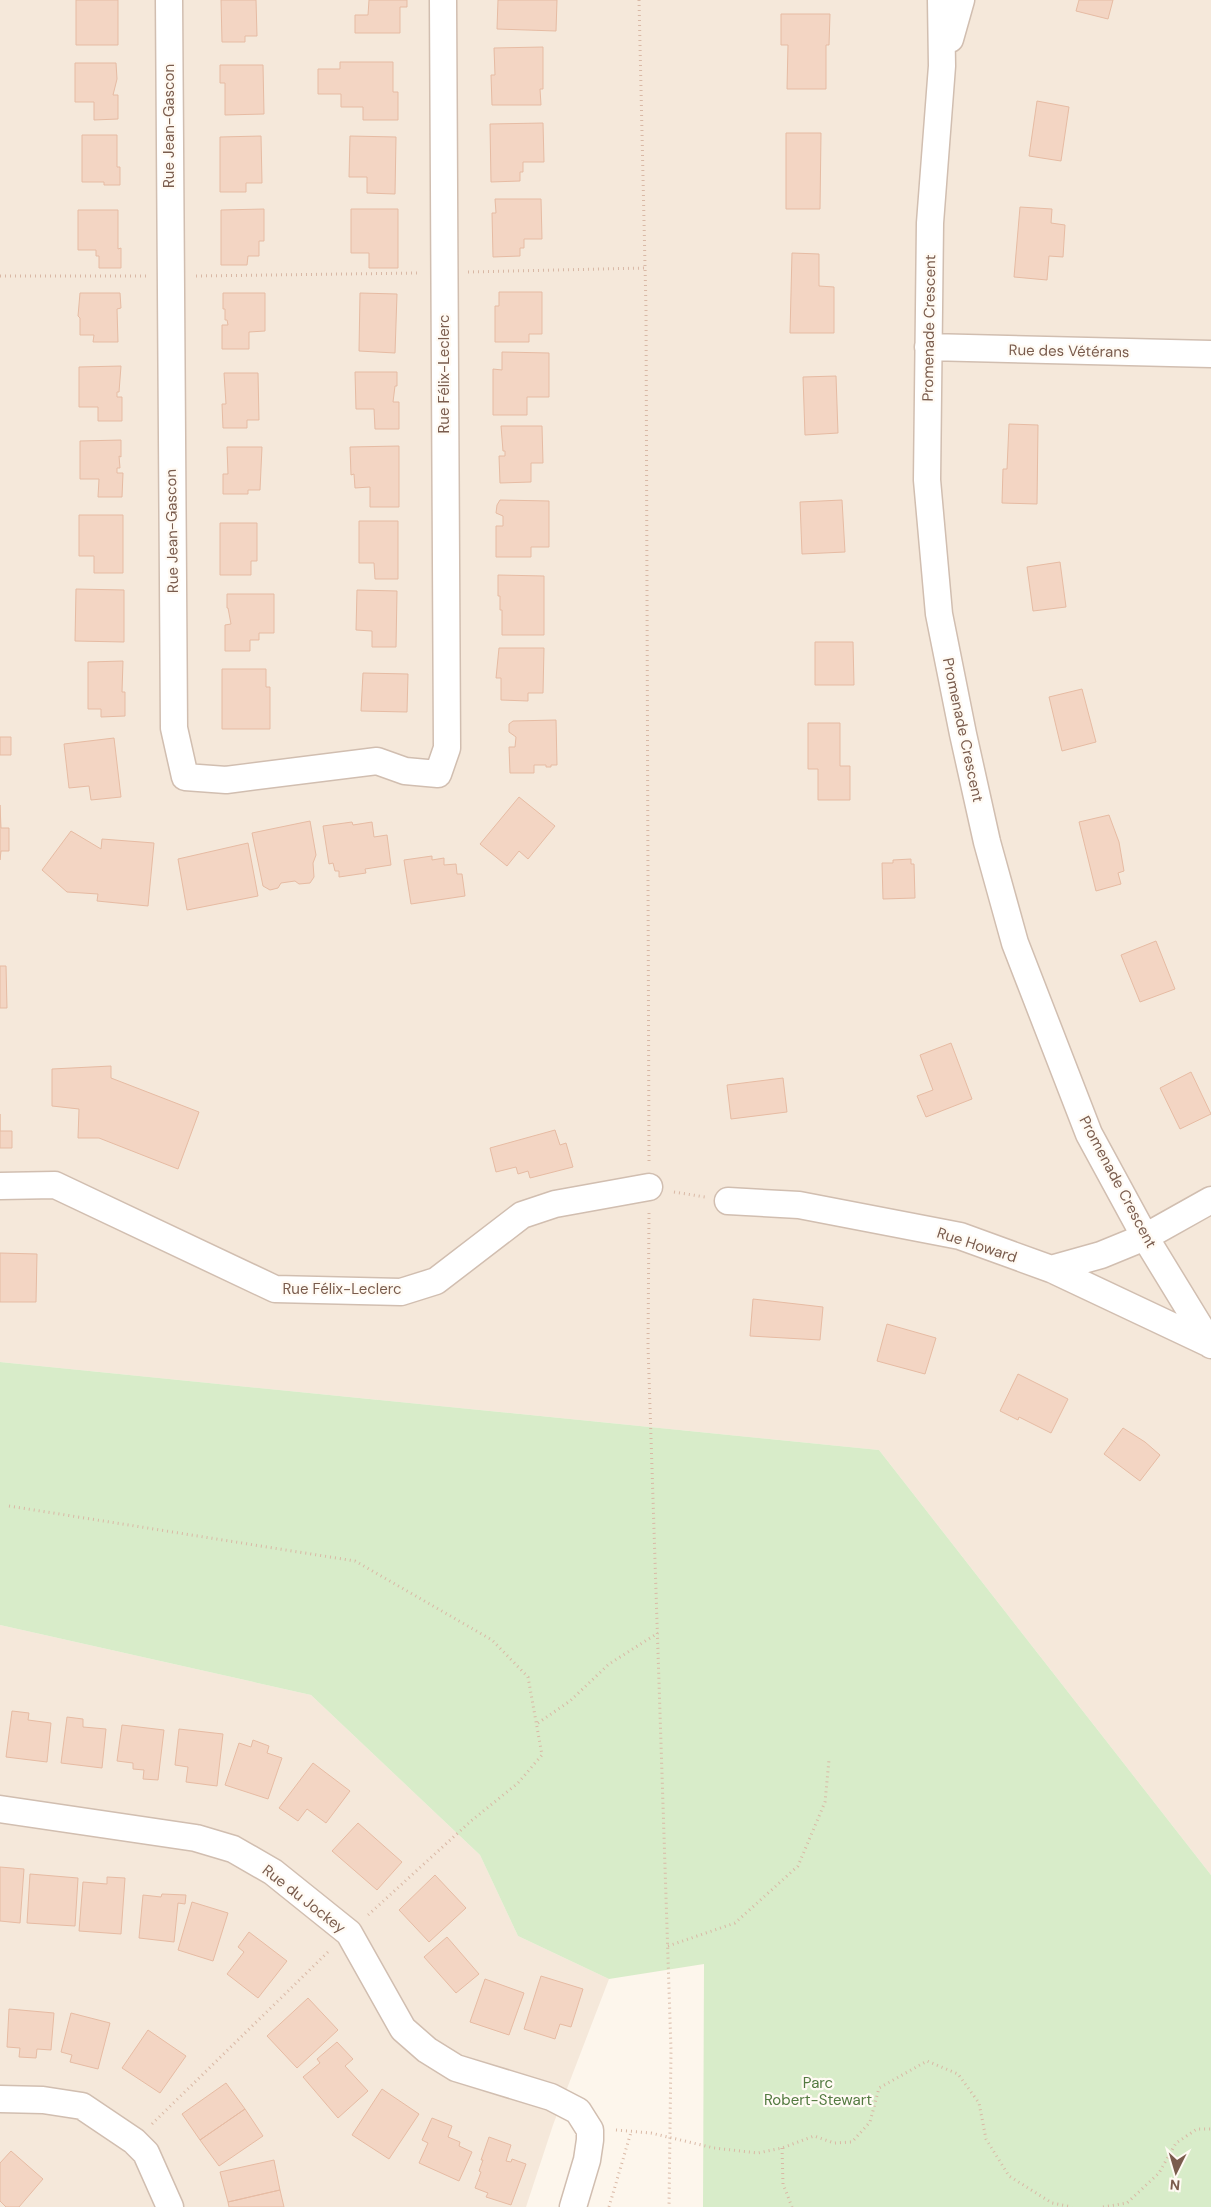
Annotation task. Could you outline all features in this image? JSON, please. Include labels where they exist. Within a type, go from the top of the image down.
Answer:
[{"type":"street","name":"Rue Jean-Gascon","points":[[168,0],[174,728],[186,777],[226,780],[377,761],[406,771],[438,774],[447,748]]},
{"type":"street","name":"Rue Félix-Leclerc","points":[[443,0],[447,748]]},
{"type":"street","name":"Promenade Crescent","points":[[941,0],[942,66],[930,223],[927,480],[939,614],[987,842],[1015,943],[1089,1134],[1145,1237],[1211,1345]]},
{"type":"street","name":"Promenade Crescent","points":[[942,66],[961,0]]},
{"type":"street","name":"Rue des Vétérans","points":[[928,348],[1211,354]]},
{"type":"street","name":"Rue Félix-Leclerc","points":[[0,1186],[55,1185],[275,1289],[401,1292],[436,1281],[522,1215],[555,1204],[649,1188]]},
{"type":"street","name":"Rue Howard","points":[[728,1200],[799,1206],[960,1236],[1050,1270],[1211,1345]]},
{"type":"street","points":[[1050,1270],[1101,1254],[1145,1237],[1211,1200]]},
{"type":"street","name":"Rue du Jockey","points":[[0,1809],[196,1838],[233,1849],[273,1872],[349,1933],[404,2029],[427,2050],[456,2068],[551,2097],[578,2111],[590,2130]]},
{"type":"street","points":[[0,2100],[43,2100],[82,2106],[134,2141],[146,2152],[170,2207]]},
{"type":"street","points":[[574,2207],[587,2160],[590,2130]]},
{"type":"path","points":[[639,0],[645,268],[648,1346],[671,2050],[669,2207]]},
{"type":"path","points":[[0,276],[443,273],[645,268]]},
{"type":"path","points":[[649,1188],[728,1200]]},
{"type":"path","points":[[9,1506],[355,1561],[492,1640],[528,1677],[538,1723],[542,1755],[518,1783],[470,1821],[363,1920]]},
{"type":"path","points":[[538,1723],[570,1701],[609,1664],[658,1633]]},
{"type":"path","points":[[668,1946],[735,1923],[798,1866],[825,1802],[829,1760]]},
{"type":"path","points":[[134,2141],[335,1945]]},
{"type":"path","points":[[590,2130],[631,2132],[670,2137],[714,2148],[758,2153],[782,2148],[814,2136],[834,2143],[852,2142],[870,2122],[879,2088],[927,2061],[958,2074],[979,2103],[986,2139],[1009,2176],[1052,2203],[1072,2207]]},
{"type":"path","points":[[1123,2207],[1159,2172],[1176,2143],[1197,2129],[1211,2129]]},
{"type":"path","points":[[609,2207],[631,2132]]},
{"type":"path","points":[[782,2148],[783,2184],[792,2207]]},
{"type":"path","points":[[1103,2207],[1127,2203]]},
{"type":"shaded area","points":[[0,0],[1211,0],[1211,1875],[879,1450],[0,1362]]},
{"type":"shaded area","points":[[0,1625],[311,1695],[480,1855],[518,1936],[609,1979],[553,2125],[526,2207],[0,2207]]},
{"type":"green space","name":"Parc Robert-Stewart","points":[[0,1362],[879,1450],[1211,1875],[1211,2207],[703,2207],[704,1964],[609,1979],[518,1936],[480,1855],[311,1695],[0,1625]]},
{"type":"building","points":[[76,0],[118,0],[118,45],[76,45]]},
{"type":"building","points":[[221,0],[256,0],[257,36],[245,36],[245,42],[222,42]]},
{"type":"building","points":[[369,0],[407,0],[407,7],[400,7],[400,33],[355,33],[355,15],[368,15]]},
{"type":"building","points":[[498,0],[557,0],[556,31],[497,29]]},
{"type":"building","points":[[1079,0],[1113,0],[1108,19],[1076,11]]},
{"type":"building","points":[[781,14],[830,14],[829,45],[826,45],[826,89],[787,89],[788,45],[781,45]]},
{"type":"building","points":[[543,47],[543,89],[540,89],[541,105],[492,105],[491,75],[495,75],[494,48]]},
{"type":"building","points":[[340,62],[393,62],[393,92],[398,92],[398,120],[363,120],[363,107],[341,107],[341,94],[318,94],[318,69],[340,69]]},
{"type":"building","points":[[75,63],[116,63],[117,79],[113,95],[118,95],[118,119],[94,120],[94,102],[75,102]]},
{"type":"building","points":[[220,65],[263,65],[264,114],[225,115],[225,83],[220,83]]},
{"type":"building","points":[[1037,101],[1069,107],[1061,161],[1029,156]]},
{"type":"building","points":[[543,123],[544,162],[523,162],[523,172],[520,172],[520,181],[491,182],[490,124]]},
{"type":"building","points":[[786,133],[821,133],[820,209],[786,209]]},
{"type":"building","points":[[82,135],[117,135],[117,167],[120,167],[120,185],[104,185],[104,182],[82,182]]},
{"type":"building","points":[[261,136],[262,183],[246,183],[246,192],[220,192],[220,137]]},
{"type":"building","points":[[350,136],[396,137],[395,194],[367,193],[367,177],[349,177]]},
{"type":"building","points":[[495,199],[541,199],[542,239],[524,239],[524,248],[520,248],[520,256],[493,257],[492,213],[496,213]]},
{"type":"building","points":[[1020,207],[1052,209],[1051,223],[1065,225],[1063,257],[1049,256],[1047,280],[1014,277]]},
{"type":"building","points":[[264,209],[264,241],[259,241],[259,256],[248,256],[247,265],[221,265],[221,210]]},
{"type":"building","points":[[351,209],[398,209],[398,268],[369,268],[369,253],[351,253]]},
{"type":"building","points":[[78,210],[118,210],[118,249],[121,248],[121,268],[99,268],[99,256],[96,256],[96,250],[78,250]]},
{"type":"building","points":[[792,253],[819,254],[819,286],[834,287],[834,333],[790,333]]},
{"type":"building","points":[[499,292],[542,292],[542,334],[529,334],[529,342],[495,342],[495,306],[499,306]]},
{"type":"building","points":[[80,293],[120,293],[121,308],[117,309],[118,342],[93,342],[94,335],[80,335],[80,318],[78,316]]},
{"type":"building","points":[[223,293],[265,293],[265,331],[249,332],[249,349],[222,349],[222,325],[228,325],[227,320],[225,320],[225,309],[223,309]]},
{"type":"building","points":[[360,293],[397,294],[395,353],[359,351]]},
{"type":"building","points":[[502,352],[549,353],[549,397],[527,397],[527,415],[493,415],[493,369],[502,370]]},
{"type":"building","points":[[121,366],[117,397],[122,397],[122,421],[98,421],[98,407],[79,407],[79,367]]},
{"type":"building","points":[[355,372],[397,372],[397,386],[395,386],[393,402],[399,402],[399,429],[375,429],[374,409],[356,409]]},
{"type":"building","points":[[224,373],[258,373],[259,420],[247,420],[247,428],[223,428],[222,404],[226,404]]},
{"type":"building","points":[[836,376],[838,433],[805,435],[803,377]]},
{"type":"building","points":[[1009,424],[1038,425],[1037,504],[1002,503],[1003,469],[1007,469]]},
{"type":"building","points":[[501,426],[542,426],[543,463],[531,463],[531,482],[500,483],[499,456],[505,456]]},
{"type":"building","points":[[121,440],[120,468],[117,468],[117,473],[123,473],[122,497],[98,497],[99,479],[80,479],[80,441]]},
{"type":"building","points":[[399,446],[399,507],[370,507],[370,487],[355,488],[354,474],[351,475],[350,447]]},
{"type":"building","points":[[227,447],[262,447],[260,490],[248,490],[248,494],[223,494],[223,474],[228,474]]},
{"type":"building","points":[[500,500],[549,501],[549,547],[531,547],[531,557],[496,557],[496,526],[503,526],[503,516],[496,513]]},
{"type":"building","points":[[842,500],[845,552],[802,554],[800,502]]},
{"type":"building","points":[[79,515],[123,515],[123,573],[94,573],[94,556],[79,556]]},
{"type":"building","points":[[359,521],[398,521],[398,579],[375,579],[374,563],[359,563]]},
{"type":"building","points":[[220,523],[257,523],[257,561],[251,561],[251,575],[220,575]]},
{"type":"building","points":[[1060,562],[1066,607],[1033,611],[1027,567]]},
{"type":"building","points":[[498,575],[544,576],[544,635],[502,635],[502,610],[500,610],[500,596],[498,596]]},
{"type":"building","points":[[76,589],[124,590],[124,642],[75,641]]},
{"type":"building","points":[[357,590],[397,591],[396,647],[372,647],[372,631],[356,630]]},
{"type":"building","points":[[227,594],[274,594],[274,633],[259,633],[259,640],[250,640],[250,651],[225,651],[225,625],[231,624],[227,608]]},
{"type":"building","points":[[815,642],[853,642],[854,685],[815,685]]},
{"type":"building","points":[[499,648],[544,648],[543,693],[528,693],[528,701],[501,700],[501,678],[496,678]]},
{"type":"building","points":[[123,661],[122,692],[125,692],[125,716],[101,717],[101,709],[88,709],[88,662]]},
{"type":"building","points":[[222,669],[266,669],[266,687],[270,687],[270,729],[222,729]]},
{"type":"building","points":[[363,673],[408,674],[407,712],[361,711]]},
{"type":"building","points":[[1082,689],[1096,742],[1062,751],[1049,697]]},
{"type":"building","points":[[556,720],[557,765],[546,767],[546,765],[534,765],[534,773],[510,773],[509,747],[515,747],[516,737],[509,732],[509,724],[513,721]]},
{"type":"building","points":[[808,723],[840,723],[840,766],[850,766],[850,800],[818,800],[818,769],[808,769]]},
{"type":"building","points":[[0,737],[11,737],[11,755],[0,755]]},
{"type":"building","points":[[114,738],[121,797],[91,800],[89,786],[69,788],[64,744]]},
{"type":"building","points":[[519,797],[555,826],[528,859],[519,851],[507,866],[480,844]]},
{"type":"building","points":[[0,805],[1,828],[9,828],[9,851],[1,851],[0,860]]},
{"type":"building","points":[[1109,815],[1119,842],[1124,871],[1118,873],[1121,884],[1096,891],[1079,822]]},
{"type":"building","points":[[310,821],[316,855],[313,863],[314,877],[310,883],[299,884],[295,881],[281,883],[278,888],[270,890],[263,886],[252,833]]},
{"type":"building","points":[[352,822],[353,825],[372,822],[374,837],[387,835],[391,865],[365,869],[366,873],[339,877],[339,871],[335,871],[333,863],[329,864],[323,826]]},
{"type":"building","points":[[71,831],[101,849],[102,839],[154,843],[148,906],[97,901],[98,894],[67,892],[42,870]]},
{"type":"building","points":[[248,843],[258,896],[187,910],[178,859]]},
{"type":"building","points":[[432,856],[432,860],[444,858],[444,865],[456,864],[457,874],[462,874],[465,896],[411,904],[404,860]]},
{"type":"building","points":[[911,859],[911,864],[914,864],[915,898],[883,899],[882,863],[893,863],[893,860]]},
{"type":"building","points":[[1156,941],[1175,989],[1140,1002],[1121,955]]},
{"type":"building","points":[[0,966],[6,966],[7,1008],[0,1008]]},
{"type":"building","points":[[951,1043],[972,1099],[926,1117],[917,1096],[933,1090],[920,1055]]},
{"type":"building","points":[[111,1066],[111,1078],[199,1112],[178,1169],[99,1138],[78,1138],[79,1109],[52,1106],[52,1069]]},
{"type":"building","points":[[1191,1072],[1211,1114],[1180,1129],[1160,1088]]},
{"type":"building","points":[[783,1078],[787,1112],[731,1119],[727,1085]]},
{"type":"building","points":[[555,1130],[560,1145],[566,1143],[573,1167],[530,1178],[528,1171],[518,1174],[516,1167],[496,1172],[490,1148]]},
{"type":"building","points":[[0,1131],[12,1131],[12,1148],[0,1148]]},
{"type":"building","points":[[0,1253],[37,1254],[36,1302],[0,1302]]},
{"type":"building","points":[[753,1299],[823,1307],[820,1340],[750,1336]]},
{"type":"building","points":[[887,1324],[936,1338],[925,1374],[877,1361]]},
{"type":"building","points":[[1018,1374],[1068,1399],[1051,1433],[1019,1417],[1018,1420],[1000,1411]]},
{"type":"building","points":[[1123,1428],[1145,1442],[1160,1455],[1140,1481],[1104,1454]]},
{"type":"building","points":[[12,1711],[29,1713],[28,1720],[51,1723],[47,1762],[6,1757]]},
{"type":"building","points":[[67,1717],[83,1719],[83,1727],[106,1729],[102,1768],[61,1763]]},
{"type":"building","points":[[122,1725],[164,1730],[158,1780],[143,1779],[144,1770],[133,1769],[133,1763],[117,1761]]},
{"type":"building","points":[[179,1729],[223,1734],[217,1786],[186,1782],[188,1767],[175,1765]]},
{"type":"building","points":[[253,1740],[269,1746],[267,1753],[282,1758],[268,1799],[225,1785],[239,1743],[251,1747]]},
{"type":"building","points":[[313,1763],[350,1791],[326,1823],[307,1809],[298,1821],[279,1808]]},
{"type":"building","points":[[358,1823],[402,1862],[377,1890],[332,1851]]},
{"type":"building","points":[[0,1867],[24,1869],[20,1923],[0,1921]]},
{"type":"building","points":[[30,1874],[78,1878],[75,1926],[27,1923]]},
{"type":"building","points":[[435,1875],[466,1908],[429,1942],[399,1910]]},
{"type":"building","points":[[107,1877],[125,1878],[121,1934],[79,1931],[83,1882],[107,1884]]},
{"type":"building","points":[[162,1894],[186,1895],[185,1904],[178,1903],[174,1942],[139,1938],[143,1895],[161,1897]]},
{"type":"building","points":[[192,1902],[228,1913],[213,1961],[178,1950]]},
{"type":"building","points":[[249,1932],[287,1961],[258,1998],[227,1974],[244,1952],[238,1947]]},
{"type":"building","points":[[447,1937],[479,1974],[456,1993],[424,1957]]},
{"type":"building","points":[[541,1976],[583,1989],[571,2027],[560,2024],[555,2039],[524,2029]]},
{"type":"building","points":[[485,1979],[524,1993],[509,2035],[470,2022]]},
{"type":"building","points":[[308,1998],[338,2030],[297,2068],[267,2036]]},
{"type":"building","points":[[9,2009],[54,2013],[51,2050],[37,2049],[36,2058],[19,2057],[20,2048],[7,2047]]},
{"type":"building","points":[[71,2013],[110,2023],[98,2069],[70,2062],[72,2055],[61,2052]]},
{"type":"building","points":[[148,2030],[186,2056],[160,2093],[122,2068]]},
{"type":"building","points":[[337,2042],[353,2059],[345,2066],[368,2091],[338,2118],[303,2077],[320,2063],[317,2059]]},
{"type":"building","points":[[226,2083],[245,2109],[200,2140],[182,2114]]},
{"type":"building","points":[[382,2089],[419,2114],[389,2159],[352,2135]]},
{"type":"building","points":[[245,2109],[263,2136],[219,2166],[200,2140]]},
{"type":"building","points":[[432,2118],[452,2126],[448,2137],[460,2142],[459,2146],[472,2152],[459,2181],[419,2163],[428,2143],[422,2140]]},
{"type":"building","points":[[489,2137],[511,2145],[506,2161],[511,2162],[512,2159],[526,2164],[511,2205],[486,2197],[488,2193],[475,2188],[481,2172],[479,2171],[483,2160],[481,2160]]},
{"type":"building","points":[[11,2151],[43,2179],[19,2207],[6,2207],[0,2201],[0,2163]]},
{"type":"building","points":[[274,2160],[280,2190],[228,2202],[220,2172]]},
{"type":"building","points":[[280,2190],[284,2207],[229,2207],[228,2202]]}]
